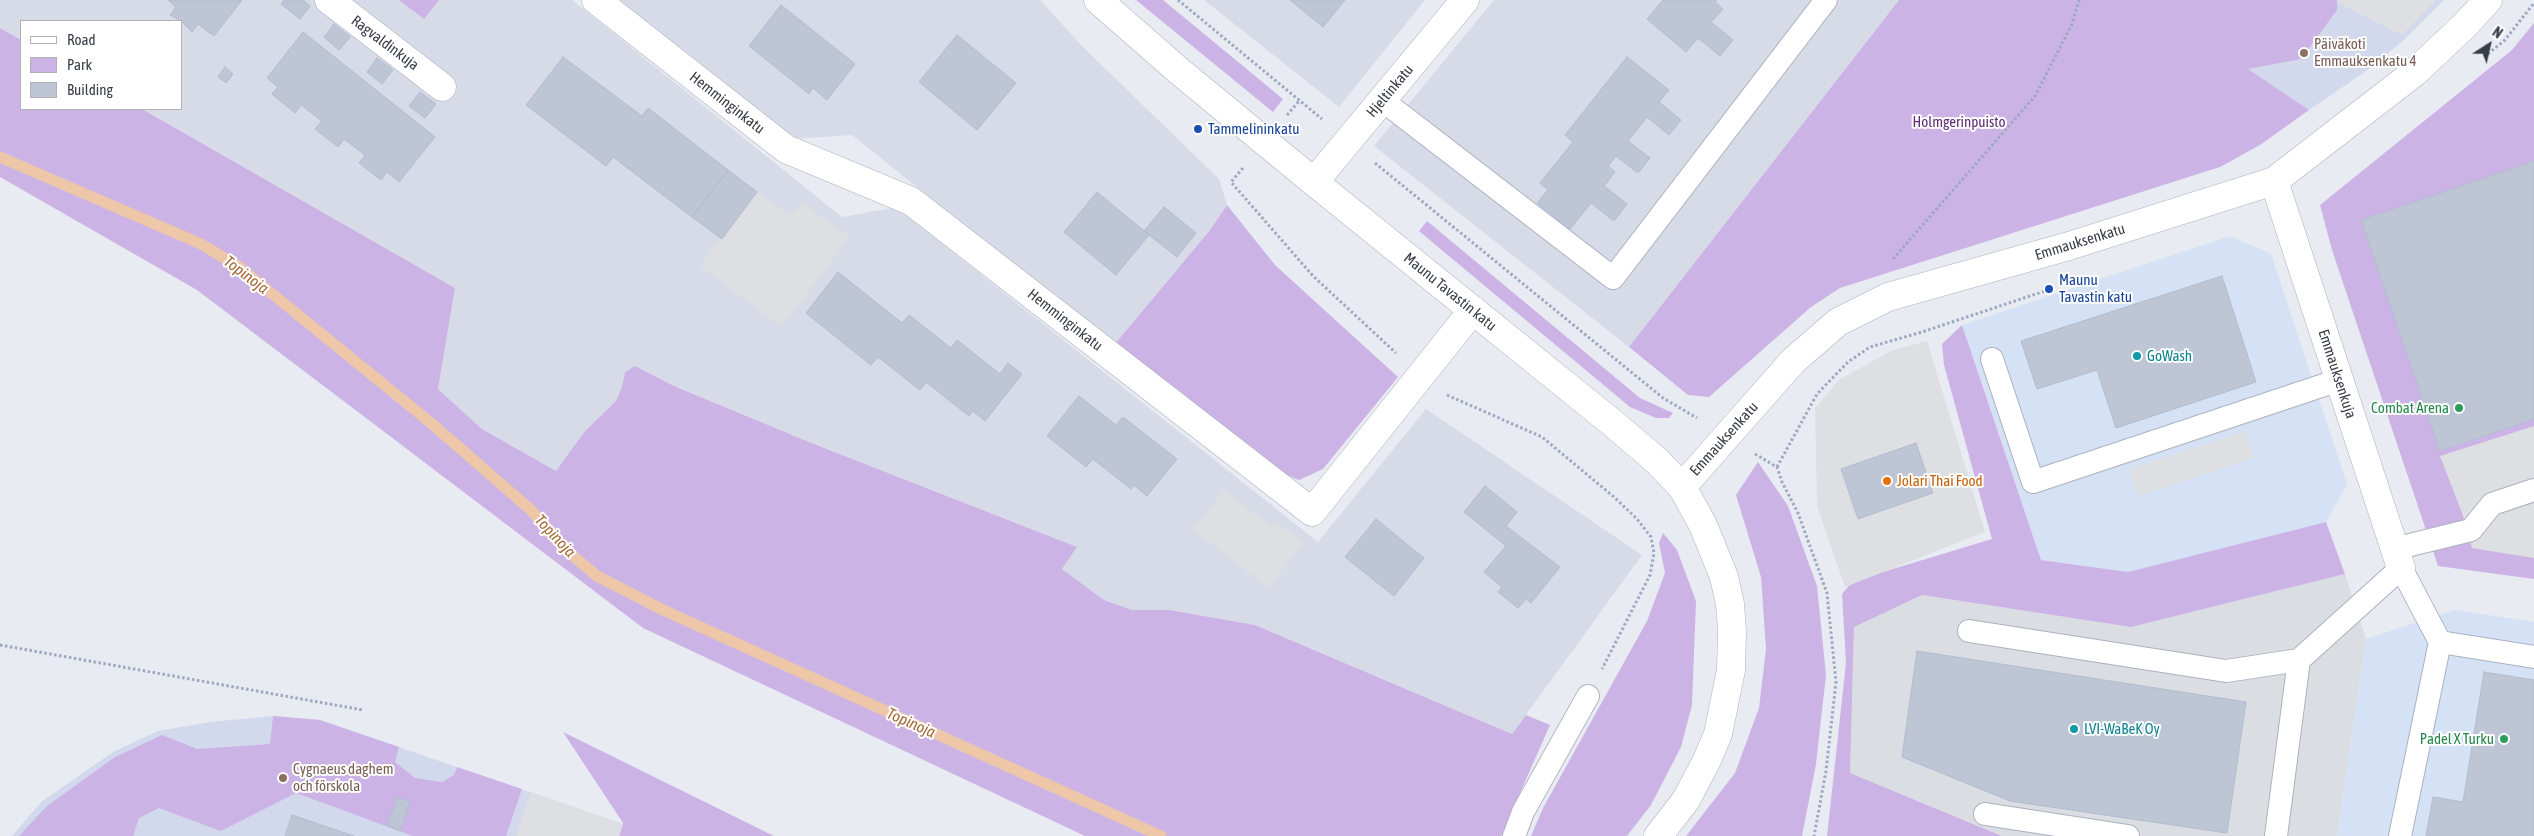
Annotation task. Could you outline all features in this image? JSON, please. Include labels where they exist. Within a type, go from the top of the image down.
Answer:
[{"type":"street","name":"Ragvaldinkuja","points":[[328,0],[442,87]]},
{"type":"street","name":"Hemminginkatu","points":[[596,0],[786,149],[911,201],[1312,512],[1473,310]]},
{"type":"street","name":"Maunu Tavastin katu","points":[[1098,0],[1178,71],[1650,455],[1682,487],[1716,553],[1730,604],[1732,631],[1730,670],[1718,734],[1707,760],[1686,800],[1658,836]]},
{"type":"street","name":"Hjeltinkatu","points":[[1314,182],[1466,0]]},
{"type":"street","name":"Emmauksenkatu","points":[[1682,487],[1793,361],[1838,322],[1888,297],[2069,246],[2274,181],[2414,73],[2464,26],[2488,0]]},
{"type":"street","name":"Emmauksenkuja","points":[[2274,181],[2397,558]]},
{"type":"lane","points":[[1382,100],[1613,278],[1826,0]]},
{"type":"lane","points":[[1992,359],[2033,482],[2339,380]]},
{"type":"lane","points":[[2276,836],[2299,660],[2397,558],[2471,530],[2492,504],[2534,490]]},
{"type":"lane","points":[[2397,558],[2440,642],[2400,836]]},
{"type":"lane","points":[[1969,630],[2226,671],[2299,660]]},
{"type":"lane","points":[[2440,642],[2534,657]]},
{"type":"lane","points":[[1514,836],[1523,812],[1588,696]]},
{"type":"lane","points":[[1985,814],[2128,836]]},
{"type":"path","points":[[1178,0],[1329,125]]},
{"type":"path","points":[[1892,261],[2035,96],[2072,24],[2079,0]]},
{"type":"path","points":[[1283,120],[1299,101]]},
{"type":"path","points":[[1373,161],[1663,398],[1686,412]]},
{"type":"path","points":[[1246,164],[1231,182],[1313,276],[1420,376],[1446,395],[1542,437],[1614,496],[1637,519],[1651,537],[1654,553],[1650,576],[1588,696]]},
{"type":"path","points":[[1777,467],[1817,394],[1848,362],[1870,347],[1922,332],[2049,289]]},
{"type":"path","points":[[1756,454],[1777,467],[1782,482],[1798,513],[1827,593],[1836,682],[1826,771],[1814,836]]},
{"type":"path","points":[[0,646],[363,710]]},
{"type":"shaded area","points":[[0,0],[572,0],[842,217],[892,208],[907,216],[1318,542],[1426,409],[1642,555],[1512,734],[1255,625],[1170,610],[1132,610],[1104,600],[1062,569],[1077,547],[809,442],[674,386],[635,366],[625,372],[622,387],[616,401],[585,431],[557,472],[482,429],[438,389],[455,288],[144,110],[182,110],[182,20],[20,20],[20,39],[0,28]]},
{"type":"shaded area","points":[[619,0],[1040,0],[1084,48],[1219,179],[1227,205],[1210,230],[1114,345],[852,135],[792,139]]},
{"type":"shaded area","points":[[1204,0],[1425,0],[1339,107]]},
{"type":"shaded area","points":[[1494,0],[1899,0],[1629,347],[1374,146]]},
{"type":"shaded area","name":"Päiväkoti Emmauksenkatu 4","points":[[2180,0],[2444,0],[2406,38],[2372,67],[2309,110],[2247,69]]},
{"type":"shaded area","points":[[2337,0],[2436,0],[2402,35],[2337,2]]},
{"type":"shaded area","points":[[757,192],[791,216],[801,202],[850,237],[782,327],[700,266]]},
{"type":"shaded area","points":[[2230,236],[2271,254],[2347,484],[2326,522],[2128,572],[2041,560],[1962,325]]},
{"type":"shaded area","points":[[1927,341],[1985,532],[1845,587],[1817,506],[1815,408],[1839,380],[1891,351]],"holes":[[[1915,443],[1933,493],[1858,519],[1841,469]]]},
{"type":"shaded area","points":[[2534,426],[2534,558],[2472,548],[2462,513],[2440,456]]},
{"type":"shaded area","points":[[2245,431],[2254,458],[2138,496],[2129,469]]},
{"type":"shaded area","points":[[1224,490],[1272,527],[1277,522],[1303,543],[1269,588],[1193,530]]},
{"type":"shaded area","points":[[2345,574],[2366,639],[2337,836],[2002,836],[1850,773],[1854,627],[1922,595],[2131,627]]},
{"type":"shaded area","points":[[2455,610],[2534,622],[2534,836],[2337,836],[2366,639]]},
{"type":"shaded area","name":"Cygnaeus daghem och förskola","points":[[273,716],[320,720],[623,824],[619,836],[12,836],[41,802],[113,752],[158,731],[210,722]]},
{"type":"shaded area","points":[[531,792],[623,824],[619,836],[516,836]]},
{"type":"green space","points":[[399,0],[439,0],[424,19]]},
{"type":"green space","points":[[1136,0],[1163,0],[1283,99],[1273,112]]},
{"type":"green space","name":"Holmgerinpuisto","points":[[1899,0],[2337,0],[2337,10],[2301,59],[2248,69],[2309,110],[2260,145],[2220,167],[1840,288],[1811,307],[1709,397],[1688,395],[1629,347]]},
{"type":"green space","name":"Combat Arena","points":[[2534,23],[2534,579],[2438,566],[2332,250],[2320,205],[2512,50]]},
{"type":"green space","points":[[0,28],[20,39],[20,110],[144,110],[455,288],[438,389],[482,429],[556,471],[585,431],[616,401],[622,387],[625,372],[635,366],[674,386],[809,442],[1077,547],[1062,569],[1104,600],[1132,610],[1170,610],[1255,625],[1512,734],[1526,715],[1550,725],[1501,836],[1085,836],[643,628],[197,290],[0,177]]},
{"type":"green space","points":[[1227,205],[1275,265],[1398,377],[1323,469],[1299,480],[1281,473],[1114,345],[1210,230]]},
{"type":"green space","points":[[1427,221],[1640,398],[1673,413],[1669,418],[1656,418],[1630,407],[1419,231]]},
{"type":"green space","points":[[1962,325],[2041,560],[2128,572],[2326,522],[2345,574],[2131,627],[1922,595],[1854,627],[1850,773],[2002,836],[1827,836],[1846,663],[1842,594],[1853,581],[1992,539],[1944,365],[1942,344]]},
{"type":"green space","points":[[1758,462],[1788,506],[1817,586],[1826,675],[1816,764],[1802,836],[1686,836],[1735,773],[1759,708],[1766,649],[1761,577],[1736,495]]},
{"type":"green space","points":[[1663,533],[1677,550],[1696,601],[1692,705],[1681,747],[1651,805],[1627,836],[1531,836],[1543,808],[1647,621],[1665,573],[1659,543]]},
{"type":"green space","name":"Cygnaeus daghem och förskola","points":[[273,716],[320,720],[399,747],[395,762],[415,778],[442,782],[454,775],[457,767],[522,789],[506,836],[413,836],[296,793],[221,831],[159,808],[139,818],[133,836],[19,836],[47,806],[115,757],[162,735],[197,749],[270,744]]},
{"type":"green space","points":[[563,732],[774,836],[619,836],[623,823]]},
{"type":"building","points":[[168,0],[242,0],[214,36],[198,24],[192,32],[182,20],[170,15],[176,7]]},
{"type":"building","points":[[284,0],[303,0],[310,6],[300,19],[281,4]]},
{"type":"building","points":[[1290,0],[1345,0],[1323,27]]},
{"type":"building","points":[[1663,0],[1717,0],[1715,2],[1723,9],[1711,22],[1733,40],[1720,56],[1698,38],[1686,52],[1647,19]]},
{"type":"building","points":[[781,5],[855,64],[827,100],[813,88],[809,94],[749,46]]},
{"type":"building","points":[[334,24],[350,37],[339,50],[324,37]]},
{"type":"building","points":[[303,32],[435,137],[399,182],[387,172],[381,180],[359,163],[365,155],[344,139],[338,147],[315,129],[322,121],[301,105],[295,113],[272,94],[278,87],[267,78]]},
{"type":"building","points":[[957,35],[1016,83],[977,130],[919,82]]},
{"type":"building","points":[[563,57],[642,116],[648,108],[728,170],[692,217],[613,157],[606,166],[526,105]]},
{"type":"building","points":[[1627,57],[1669,90],[1659,102],[1681,120],[1669,135],[1647,117],[1628,141],[1650,158],[1638,173],[1616,156],[1608,166],[1615,172],[1604,186],[1627,204],[1614,221],[1591,203],[1570,229],[1537,203],[1548,190],[1540,183],[1573,142],[1565,135]]},
{"type":"building","points":[[377,58],[393,70],[382,84],[367,72]]},
{"type":"building","points":[[225,67],[233,74],[226,83],[218,77]]},
{"type":"building","points":[[420,92],[436,104],[425,118],[409,106]]},
{"type":"building","points":[[2534,161],[2534,419],[2440,451],[2361,220]]},
{"type":"building","points":[[728,170],[757,192],[722,239],[692,217]]},
{"type":"building","points":[[1097,192],[1149,235],[1116,275],[1064,232]]},
{"type":"building","points":[[1164,207],[1196,233],[1177,257],[1144,231]]},
{"type":"building","points":[[838,272],[902,323],[909,315],[951,348],[957,340],[1000,374],[1008,363],[1022,374],[985,421],[973,411],[969,416],[926,382],[920,390],[878,357],[871,365],[806,313]]},
{"type":"building","name":"GoWash","points":[[2222,276],[2256,382],[2116,428],[2097,370],[2037,389],[2021,341]]},
{"type":"building","points":[[1079,396],[1116,425],[1123,417],[1177,459],[1147,496],[1134,485],[1131,489],[1093,459],[1086,467],[1047,436]]},
{"type":"building","name":"Jolari Thai Food","points":[[1916,443],[1933,493],[1858,519],[1841,469]]},
{"type":"building","points":[[1485,486],[1517,512],[1506,526],[1560,567],[1531,603],[1526,599],[1518,608],[1498,592],[1502,587],[1484,572],[1506,546],[1464,512]]},
{"type":"building","points":[[1376,519],[1424,558],[1394,596],[1345,557]]},
{"type":"building","name":"LVI-WaBeK Oy","points":[[1917,651],[2246,702],[2227,833],[2010,801],[1902,757]]},
{"type":"building","name":"Padel X Turku","points":[[2484,672],[2534,680],[2534,836],[2426,836],[2433,797],[2463,802]]},
{"type":"building","points":[[397,797],[410,802],[400,831],[387,826]]},
{"type":"building","points":[[292,815],[354,836],[285,836]]},
{"type":"waterway","name":"Topinoja","points":[[0,157],[201,244],[238,266],[431,423],[531,510],[567,551],[597,576],[661,609],[1161,836]]},
{"type":"place","name":"Päiväkoti Emmauksenkatu 4","points":[[2304,53]]},
{"type":"place","name":"Tammelininkatu","points":[[1198,129]]},
{"type":"place","name":"Maunu Tavastin katu","points":[[2049,289]]},
{"type":"place","name":"GoWash","points":[[2137,356]]},
{"type":"place","name":"Combat Arena","points":[[2459,408]]},
{"type":"place","name":"Jolari Thai Food","points":[[1887,481]]},
{"type":"place","name":"LVI-WaBeK Oy","points":[[2074,729]]},
{"type":"place","name":"Padel X Turku","points":[[2504,739]]},
{"type":"place","name":"Cygnaeus daghem och förskola","points":[[283,778]]}]
